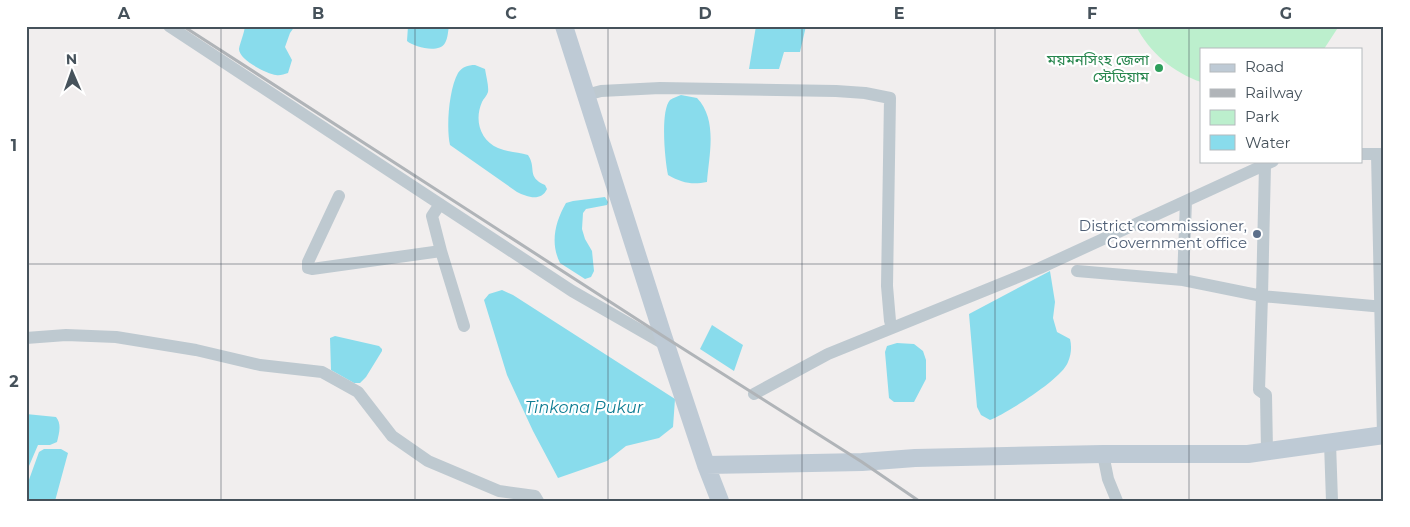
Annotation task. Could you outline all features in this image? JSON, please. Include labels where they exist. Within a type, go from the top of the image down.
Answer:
[{"type":"street","points":[[169,26],[572,291],[666,345]]},
{"type":"street","points":[[564,26],[666,345],[720,501]]},
{"type":"street","points":[[586,95],[600,91],[660,88],[836,91],[888,96],[890,98],[887,286],[890,320]]},
{"type":"street","points":[[706,465],[1103,454],[1248,454],[1383,435],[1381,154],[1362,154]]},
{"type":"street","points":[[754,394],[828,354],[1040,268],[1269,163],[1259,390],[1266,395],[1266,451]]},
{"type":"street","points":[[338,196],[308,262],[308,268],[348,265],[441,251]]},
{"type":"street","points":[[1183,280],[1186,200]]},
{"type":"street","points":[[440,204],[432,216],[464,326]]},
{"type":"street","points":[[1077,271],[1183,280],[1262,296],[1382,307]]},
{"type":"street","points":[[26,338],[66,335],[116,337],[196,350],[260,365],[322,372],[358,392],[392,436],[428,461],[499,491],[534,496],[538,501]]},
{"type":"street","points":[[1330,443],[1332,501]]},
{"type":"street","points":[[1103,454],[1108,479],[1117,501]]},
{"type":"green space","points":[[1136,26],[1339,26],[1325,48],[1200,48],[1200,82],[1172,67],[1155,53],[1141,36]]},
{"type":"water","points":[[245,26],[295,26],[290,33],[285,47],[292,60],[288,73],[272,74],[254,66],[244,58],[239,49]]},
{"type":"water","points":[[408,26],[449,26],[445,43],[438,48],[432,49],[407,41]]},
{"type":"water","points":[[756,26],[806,26],[800,52],[784,52],[779,69],[749,69]]},
{"type":"water","points":[[475,65],[485,69],[488,87],[479,116],[480,129],[483,135],[498,148],[528,155],[536,179],[545,185],[547,189],[541,196],[529,197],[517,192],[450,145],[448,128],[452,88],[461,69]]},
{"type":"water","points":[[681,95],[697,98],[704,107],[708,117],[711,138],[707,182],[687,183],[668,175],[665,148],[665,114],[670,100]]},
{"type":"water","points":[[605,197],[608,202],[607,205],[586,209],[583,213],[582,229],[592,251],[594,271],[591,277],[585,279],[560,263],[555,248],[555,233],[566,203]]},
{"type":"water","points":[[1050,271],[1055,302],[1053,318],[1057,332],[1070,339],[1071,342],[1068,362],[1064,369],[1045,386],[1021,403],[990,420],[981,415],[977,407],[969,314]]},
{"type":"water","name":"Tinkona Pukur","points":[[502,290],[513,295],[675,399],[673,427],[659,438],[626,446],[607,461],[558,478],[533,431],[507,375],[484,300],[489,294]]},
{"type":"water","points":[[712,325],[743,345],[734,371],[700,349]]},
{"type":"water","points":[[335,336],[379,346],[382,349],[366,377],[360,383],[354,383],[331,370],[330,338]]},
{"type":"water","points":[[897,343],[914,344],[923,351],[926,360],[926,379],[914,402],[894,402],[889,398],[885,352],[887,346]]},
{"type":"water","points":[[26,414],[56,417],[60,429],[57,442],[50,445],[38,445],[26,473]]},
{"type":"water","points":[[44,449],[61,449],[68,453],[55,501],[26,501],[26,488],[39,452]]},
{"type":"railway","points":[[183,26],[862,462],[919,501]]},
{"type":"place","name":"ময়মনসিংহ জেলা স্টেডিয়াম","points":[[1159,68]]},
{"type":"place","name":"District commissioner, Government office","points":[[1257,234]]}]
